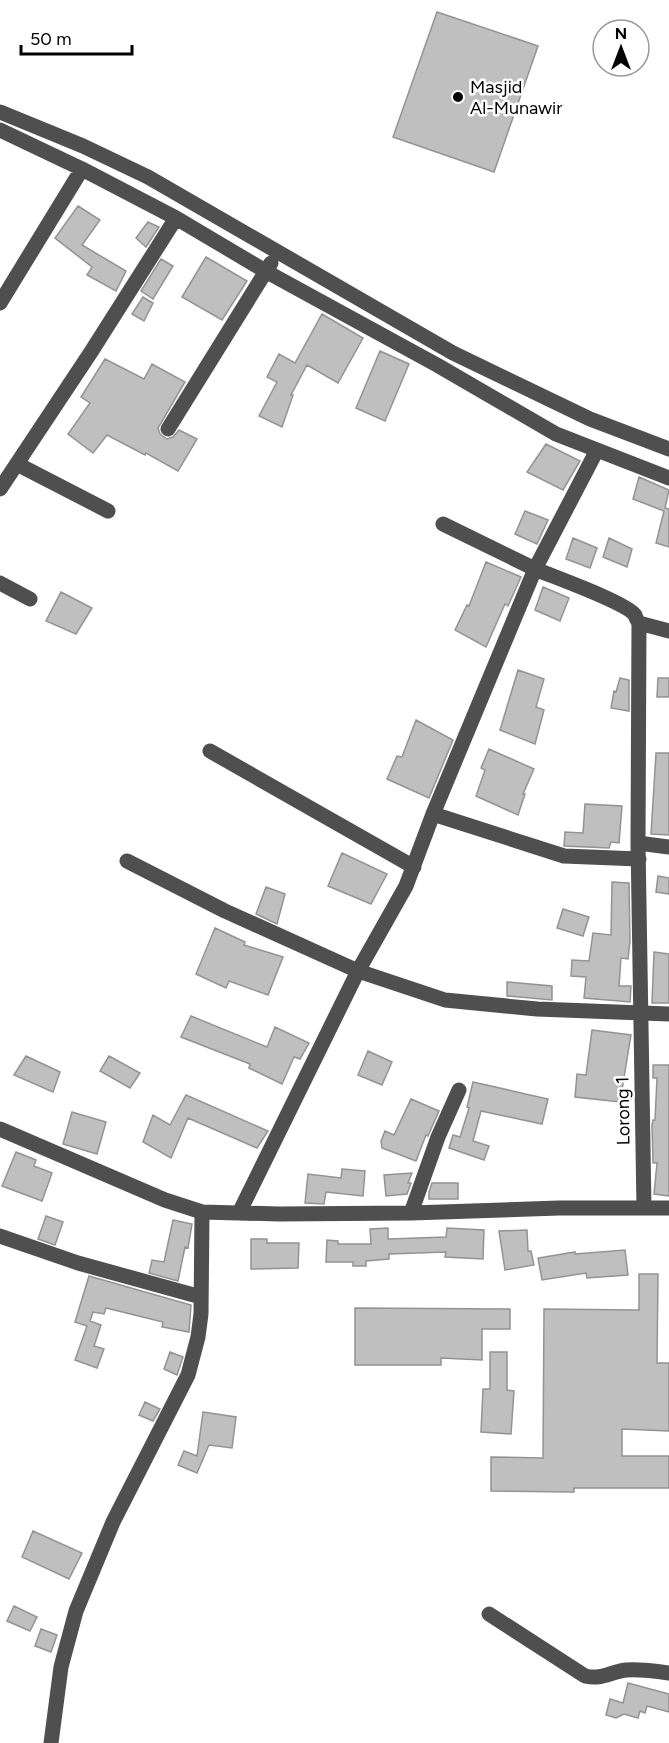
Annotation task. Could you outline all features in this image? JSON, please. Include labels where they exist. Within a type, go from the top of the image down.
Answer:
[{"type":"street","points":[[0,112],[83,146],[148,177],[453,353],[590,419],[669,449]]},
{"type":"street","points":[[0,130],[176,218],[267,272],[437,365],[556,434],[669,478]]},
{"type":"street","points":[[0,303],[82,169]]},
{"type":"street","points":[[0,489],[176,218]]},
{"type":"street","points":[[168,429],[267,272],[276,252]]},
{"type":"street","points":[[240,1213],[358,971],[406,885],[433,814],[535,569],[597,450]]},
{"type":"street","points":[[17,464],[108,511]]},
{"type":"street","points":[[443,524],[535,569],[630,610],[639,623],[669,631]]},
{"type":"street","points":[[0,583],[30,599]]},
{"type":"street","name":"Lorong 1","points":[[639,623],[638,843],[644,1208]]},
{"type":"street","points":[[210,752],[414,867]]},
{"type":"street","points":[[433,814],[564,856],[639,859]]},
{"type":"street","points":[[638,843],[669,847]]},
{"type":"street","points":[[127,861],[225,911],[358,971],[445,1000],[537,1009],[669,1014]]},
{"type":"street","points":[[411,1213],[438,1137],[459,1090]]},
{"type":"street","points":[[0,1129],[165,1200],[202,1212],[411,1213],[455,1210],[669,1208]]},
{"type":"street","points":[[51,1743],[61,1667],[76,1611],[113,1522],[188,1375],[198,1337],[202,1212]]},
{"type":"street","points":[[0,1236],[78,1263],[201,1297]]},
{"type":"street","points":[[489,1614],[585,1676],[606,1677],[626,1670],[669,1673]]},
{"type":"building","points":[[437,12],[538,46],[494,172],[393,137]]},
{"type":"building","points":[[78,206],[100,220],[82,245],[126,271],[116,291],[87,275],[92,267],[55,238]]},
{"type":"building","points":[[148,222],[159,227],[146,247],[136,238]]},
{"type":"building","points":[[206,257],[247,281],[222,320],[182,297]]},
{"type":"building","points":[[161,259],[173,266],[153,299],[141,291]]},
{"type":"building","points":[[143,297],[153,303],[144,321],[132,314]]},
{"type":"building","points":[[322,314],[363,338],[338,383],[307,365],[291,395],[293,395],[282,427],[259,416],[277,382],[267,377],[279,354],[295,363]]},
{"type":"building","points":[[380,351],[409,364],[385,421],[356,408]]},
{"type":"building","points":[[105,359],[144,379],[152,364],[185,382],[158,428],[160,434],[167,439],[173,437],[179,430],[197,439],[178,471],[107,435],[93,453],[68,434],[90,403],[81,397]]},
{"type":"building","points":[[546,444],[580,461],[563,490],[527,472]]},
{"type":"building","points":[[639,477],[669,490],[665,508],[669,509],[669,547],[656,543],[664,511],[633,499]]},
{"type":"building","points":[[525,511],[548,520],[537,544],[515,534]]},
{"type":"building","points":[[573,538],[597,548],[590,568],[566,559]]},
{"type":"building","points":[[609,538],[632,549],[627,567],[603,557]]},
{"type":"building","points":[[486,562],[521,577],[508,606],[505,604],[486,647],[455,630],[467,605],[469,606]]},
{"type":"building","points":[[543,587],[569,598],[560,621],[535,610]]},
{"type":"building","points":[[61,592],[92,608],[76,634],[46,621]]},
{"type":"building","points":[[518,670],[544,679],[536,707],[544,710],[535,744],[500,730]]},
{"type":"building","points":[[620,678],[629,680],[629,711],[611,708],[614,691],[616,692]]},
{"type":"building","points":[[658,678],[669,678],[669,697],[657,697]]},
{"type":"building","points":[[416,720],[453,740],[429,798],[387,779],[397,756],[402,757]]},
{"type":"building","points":[[489,749],[534,769],[523,794],[525,794],[518,815],[476,796],[485,770],[481,768]]},
{"type":"building","points":[[656,753],[669,753],[669,835],[651,834]]},
{"type":"building","points":[[585,804],[622,806],[619,843],[611,842],[609,848],[564,846],[565,832],[583,833]]},
{"type":"building","points":[[342,853],[387,874],[371,904],[328,886]]},
{"type":"building","points":[[658,876],[669,878],[669,894],[656,892]]},
{"type":"building","points":[[612,882],[629,883],[630,941],[628,959],[621,958],[619,986],[631,986],[630,1002],[584,998],[586,977],[571,976],[572,960],[589,961],[593,933],[611,935]]},
{"type":"building","points":[[266,887],[285,894],[277,924],[256,914]]},
{"type":"building","points":[[563,909],[589,917],[583,936],[557,928]]},
{"type":"building","points":[[215,928],[245,942],[244,945],[283,957],[268,995],[229,981],[226,988],[196,974]]},
{"type":"building","points":[[654,952],[669,954],[669,1003],[652,1003]]},
{"type":"building","points":[[507,982],[552,986],[552,1000],[507,996]]},
{"type":"building","points":[[191,1016],[267,1047],[275,1027],[309,1043],[300,1059],[294,1057],[282,1084],[249,1068],[250,1064],[181,1037]]},
{"type":"building","points":[[592,1030],[631,1035],[620,1102],[575,1097],[577,1074],[586,1075]]},
{"type":"building","points":[[368,1051],[392,1062],[382,1085],[358,1075]]},
{"type":"building","points":[[26,1056],[60,1072],[53,1092],[14,1075]]},
{"type":"building","points":[[109,1056],[140,1073],[130,1088],[100,1071]]},
{"type":"building","points":[[653,1065],[669,1065],[669,1196],[654,1194],[657,1163],[653,1163],[652,1125],[655,1120],[657,1078],[653,1078]]},
{"type":"building","points":[[473,1082],[548,1099],[542,1124],[481,1111],[473,1141],[489,1146],[484,1160],[449,1148],[453,1135],[460,1137],[469,1108],[467,1107]]},
{"type":"building","points":[[186,1095],[268,1131],[257,1148],[188,1118],[171,1158],[143,1142],[153,1115],[170,1125]]},
{"type":"building","points":[[411,1099],[439,1111],[416,1161],[382,1148],[381,1141],[385,1131],[394,1135]]},
{"type":"building","points":[[72,1112],[106,1122],[97,1154],[63,1144]]},
{"type":"building","points":[[16,1152],[36,1160],[34,1166],[52,1173],[42,1201],[2,1186]]},
{"type":"building","points":[[342,1169],[365,1171],[363,1196],[326,1192],[324,1204],[305,1203],[308,1174],[341,1178]]},
{"type":"building","points":[[412,1173],[407,1194],[386,1196],[384,1175]]},
{"type":"building","points":[[432,1183],[458,1183],[458,1199],[429,1199]]},
{"type":"building","points":[[46,1216],[63,1222],[55,1245],[38,1239]]},
{"type":"building","points":[[173,1220],[192,1224],[188,1248],[185,1247],[178,1281],[149,1273],[152,1260],[164,1262]]},
{"type":"building","points":[[388,1228],[388,1239],[446,1237],[447,1228],[484,1230],[483,1259],[445,1257],[446,1252],[389,1254],[389,1259],[366,1261],[366,1266],[353,1266],[353,1262],[326,1262],[327,1240],[338,1241],[338,1244],[371,1244],[370,1229]]},
{"type":"building","points":[[527,1230],[528,1251],[531,1251],[534,1265],[505,1270],[499,1231]]},
{"type":"building","points":[[251,1239],[267,1239],[267,1243],[299,1243],[298,1268],[251,1269]]},
{"type":"building","points":[[625,1250],[628,1275],[587,1278],[586,1273],[542,1280],[538,1258],[575,1252],[575,1254]]},
{"type":"building","points":[[639,1274],[658,1274],[657,1363],[669,1363],[669,1431],[622,1429],[622,1456],[669,1456],[669,1488],[574,1488],[574,1492],[491,1491],[491,1457],[543,1458],[544,1309],[639,1310]]},
{"type":"building","points":[[89,1276],[191,1305],[189,1332],[162,1327],[163,1322],[106,1308],[104,1314],[93,1312],[90,1321],[101,1325],[94,1346],[104,1349],[97,1368],[75,1360],[87,1326],[75,1322]]},
{"type":"building","points":[[355,1308],[510,1309],[510,1329],[482,1329],[482,1360],[441,1358],[441,1365],[355,1365]]},
{"type":"building","points":[[170,1352],[183,1357],[177,1375],[164,1369]]},
{"type":"building","points":[[490,1352],[507,1352],[507,1390],[514,1391],[511,1434],[481,1432],[483,1389],[490,1389]]},
{"type":"building","points":[[145,1402],[160,1409],[153,1421],[139,1415]]},
{"type":"building","points":[[203,1412],[236,1417],[232,1448],[209,1445],[197,1473],[178,1465],[184,1451],[197,1456]]},
{"type":"building","points":[[33,1531],[82,1553],[69,1579],[22,1557]]},
{"type":"building","points":[[14,1606],[37,1617],[30,1631],[7,1621]]},
{"type":"building","points":[[41,1629],[57,1635],[51,1652],[35,1646]]},
{"type":"building","points":[[628,1683],[669,1694],[669,1712],[647,1706],[645,1713],[640,1711],[638,1718],[624,1714],[616,1718],[606,1715],[610,1699],[623,1703]]},
{"type":"place","name":"Masjid Al-Munawir","points":[[458,97]]}]
